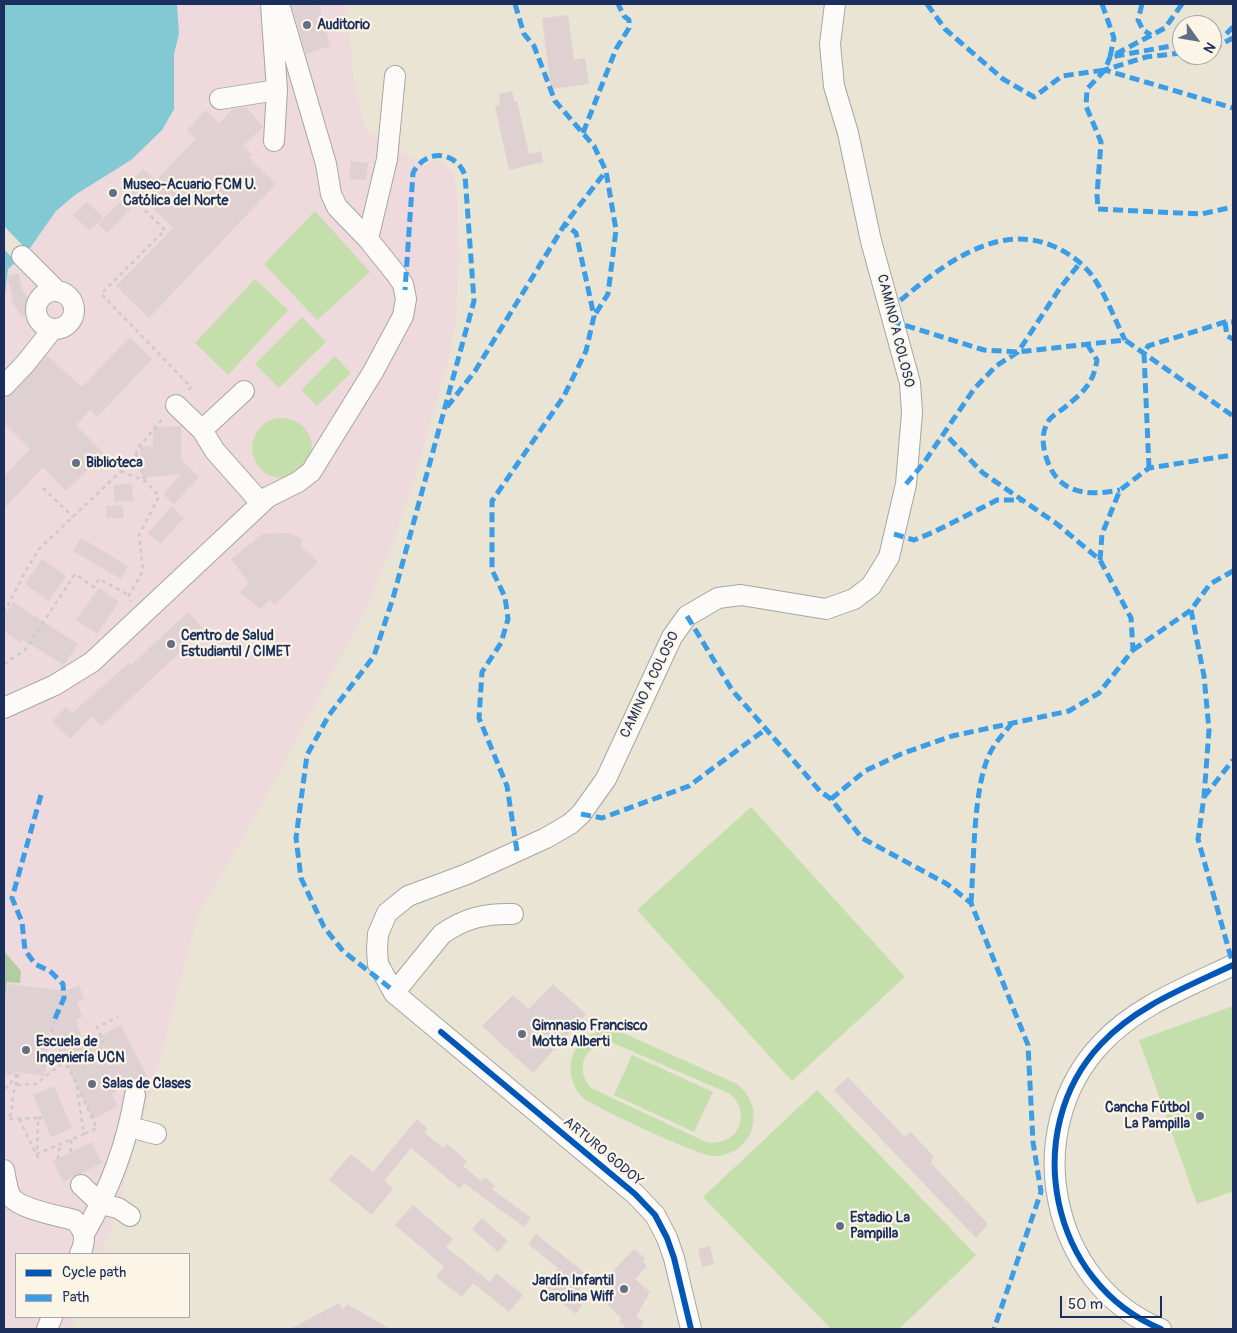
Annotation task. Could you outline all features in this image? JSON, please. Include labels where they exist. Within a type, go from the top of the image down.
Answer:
[{"type":"street","points":[[271,4],[277,90],[274,141]]},
{"type":"street","points":[[4,708],[72,676],[92,662],[145,615],[261,504],[276,492],[298,482],[316,465],[373,372],[403,316],[406,299],[403,284],[368,239],[344,217],[337,207],[279,4]]},
{"type":"street","name":"CAMINO A COLOSO","points":[[441,1032],[394,993],[378,964],[376,949],[380,927],[387,913],[408,896],[467,874],[546,838],[570,824],[581,814],[603,785],[672,637],[687,616],[712,600],[741,595],[826,609],[835,607],[862,593],[884,567],[892,546],[906,484],[912,398],[884,283],[871,241],[848,134],[833,80],[830,44],[835,4]]},
{"type":"street","points":[[368,239],[388,159],[395,76]]},
{"type":"street","points":[[220,99],[277,90]]},
{"type":"street","points":[[4,386],[25,364],[52,330],[68,325],[75,311],[70,298],[57,290],[22,256]]},
{"type":"street","points":[[52,330],[40,322],[36,310],[41,296],[50,291],[57,290]]},
{"type":"street","points":[[202,430],[244,391]]},
{"type":"street","points":[[176,406],[202,430],[215,451],[261,504]]},
{"type":"street","points":[[394,993],[442,934],[452,927],[484,914],[513,914]]},
{"type":"street","points":[[1162,1329],[1127,1310],[1099,1285],[1084,1265],[1072,1244],[1061,1216],[1053,1162],[1055,1144],[1063,1108],[1083,1067],[1112,1032],[1162,999],[1233,965]]},
{"type":"street","name":"ARTURO GODOY","points":[[441,1032],[635,1194],[655,1215],[674,1258],[691,1329]]},
{"type":"street","points":[[80,1253],[84,1234],[101,1204],[130,1127],[135,1095]]},
{"type":"street","points":[[130,1127],[156,1134]]},
{"type":"street","points":[[4,1170],[9,1193],[14,1201],[23,1206],[74,1220],[84,1234]]},
{"type":"street","points":[[81,1185],[101,1204],[118,1208],[130,1216]]},
{"type":"street","points":[[1127,1310],[1134,1323],[1134,1329]]},
{"type":"path","points":[[4,613],[24,572],[39,549],[121,471],[136,454],[138,448],[158,421],[176,406],[190,387],[101,294],[165,230],[122,188]]},
{"type":"path","points":[[136,454],[145,481]]},
{"type":"path","points":[[121,471],[145,481],[159,496],[139,535],[143,571],[129,595],[129,601],[145,615]]},
{"type":"path","points":[[43,488],[73,517]]},
{"type":"path","points":[[4,664],[25,650],[75,574],[94,586],[99,579],[129,595]]},
{"type":"path","points":[[17,1085],[36,1084],[66,1060],[103,1041],[97,1027],[118,1017]]},
{"type":"path","points":[[37,1154],[97,1128],[66,1060],[56,1048],[51,1035],[54,1021]]},
{"type":"path","points":[[4,1088],[8,1087],[18,1072],[17,1085],[13,1096],[14,1110],[6,1119]]},
{"type":"path","points":[[76,1083],[84,1134]]},
{"type":"path","points":[[37,1154],[38,1118]]},
{"type":"path","points":[[6,1119],[43,1118]]},
{"type":"path","points":[[19,1119],[39,1160]]},
{"type":"path","points":[[71,1140],[71,1152]]},
{"type":"path","points":[[58,1159],[60,1144]]},
{"type":"shaded area","points":[[177,4],[346,4],[354,79],[365,130],[426,167],[433,160],[439,161],[445,164],[453,173],[457,192],[459,260],[456,318],[450,353],[414,480],[367,607],[259,810],[197,917],[169,1026],[113,1224],[101,1253],[15,1253],[15,1318],[76,1318],[71,1329],[4,1329],[5,285],[8,269],[28,251],[56,211],[98,179],[174,54],[179,34]]},
{"type":"green space","points":[[315,211],[370,272],[317,320],[264,264]]},
{"type":"green space","points":[[255,279],[288,310],[228,375],[195,343]]},
{"type":"green space","points":[[302,317],[326,342],[279,388],[255,364]]},
{"type":"green space","points":[[335,356],[351,373],[317,406],[301,390]]},
{"type":"green space","points":[[282,418],[299,423],[307,431],[312,448],[307,465],[299,473],[282,478],[265,473],[257,465],[252,448],[257,431],[265,423]]},
{"type":"green space","points":[[751,807],[905,977],[792,1081],[637,910]]},
{"type":"green space","points":[[4,951],[21,971],[20,983],[7,982],[5,1001]]},
{"type":"green space","name":"Cancha Fútbol La Pampilla","points":[[1233,1006],[1233,1191],[1197,1204],[1139,1040]]},
{"type":"green space","points":[[599,1031],[623,1033],[737,1084],[751,1101],[754,1118],[748,1137],[739,1148],[726,1154],[712,1156],[687,1148],[583,1098],[576,1089],[570,1069],[575,1051],[589,1036]],"holes":[[[613,1043],[730,1094],[737,1102],[740,1111],[741,1120],[738,1128],[726,1140],[706,1142],[591,1088],[583,1072],[583,1065],[589,1052],[596,1047]]]},
{"type":"green space","points":[[632,1055],[713,1092],[694,1132],[614,1095]]},
{"type":"green space","name":"Estadio La Pampilla","points":[[817,1090],[976,1255],[899,1329],[831,1329],[703,1197]]},
{"type":"water","points":[[4,4],[177,4],[179,34],[174,54],[174,109],[162,130],[131,160],[75,195],[56,211],[28,251],[8,269],[4,303]]},
{"type":"pier","points":[[4,226],[28,251],[16,262],[4,249]]},
{"type":"building","name":"Auditorio","points":[[291,4],[319,4],[330,46],[306,54]]},
{"type":"building","points":[[568,15],[574,60],[585,58],[589,84],[551,89],[542,18]]},
{"type":"building","points":[[512,91],[514,101],[517,101],[529,154],[541,151],[543,162],[509,170],[495,106],[500,104],[499,94]]},
{"type":"building","points":[[246,107],[263,127],[243,146],[252,154],[248,157],[276,184],[149,318],[116,286],[173,228],[142,197],[107,233],[98,224],[130,192],[126,187],[143,169],[156,180],[196,139],[187,130],[206,110],[219,123],[233,109]]},
{"type":"building","points":[[351,161],[368,163],[366,180],[349,179]]},
{"type":"building","points":[[87,202],[103,217],[90,231],[73,215]]},
{"type":"building","points":[[18,273],[23,291],[29,300],[26,302],[31,311],[22,317],[11,300],[13,299],[7,276]]},
{"type":"building","points":[[130,337],[152,359],[97,417],[90,410],[76,425],[104,454],[66,491],[43,467],[4,509],[4,476],[30,449],[4,423],[4,401],[47,356],[82,387]]},
{"type":"building","points":[[181,426],[181,460],[199,477],[174,504],[163,494],[181,474],[142,478],[140,447],[153,446],[153,427]]},
{"type":"building","points":[[132,484],[133,501],[114,502],[114,485]]},
{"type":"building","points":[[123,505],[124,518],[106,518],[106,506]]},
{"type":"building","points":[[172,506],[184,518],[160,544],[148,533]]},
{"type":"building","points":[[288,533],[303,539],[300,545],[318,562],[275,605],[270,600],[260,609],[240,592],[249,583],[231,559],[263,534]]},
{"type":"building","points":[[81,538],[128,566],[121,579],[73,551]]},
{"type":"building","points":[[42,559],[66,576],[49,601],[25,584]]},
{"type":"building","points":[[99,588],[119,602],[97,634],[76,620]]},
{"type":"building","points":[[13,602],[78,644],[64,665],[23,640],[21,643],[4,631],[4,617]]},
{"type":"building","points":[[188,612],[204,630],[101,726],[92,716],[70,739],[52,721],[66,707],[72,713],[129,663],[131,665]]},
{"type":"building","points":[[8,984],[66,991],[79,985],[84,999],[77,1002],[82,1017],[76,1020],[84,1045],[121,1025],[147,1076],[112,1094],[118,1106],[93,1119],[50,1030],[45,1076],[16,1072],[10,1075],[4,1074],[4,1017]]},
{"type":"building","name":"Gimnasio Francisco Motta Alberti","points":[[553,984],[586,1014],[533,1073],[482,1026],[513,995],[529,1009]]},
{"type":"building","points":[[848,1077],[905,1137],[911,1132],[934,1157],[931,1163],[988,1224],[976,1238],[834,1090]]},
{"type":"building","points":[[54,1086],[72,1128],[51,1137],[33,1095]]},
{"type":"building","points":[[417,1119],[428,1129],[425,1133],[443,1148],[447,1144],[467,1161],[463,1166],[481,1181],[485,1177],[495,1186],[492,1189],[531,1218],[524,1227],[464,1183],[460,1189],[411,1148],[384,1181],[393,1188],[372,1215],[329,1180],[351,1154],[373,1172]]},
{"type":"building","points":[[92,1142],[102,1163],[63,1182],[53,1161]]},
{"type":"building","points":[[413,1205],[453,1239],[446,1247],[490,1282],[496,1273],[523,1295],[509,1312],[473,1283],[462,1297],[436,1277],[444,1267],[395,1225]]},
{"type":"building","points":[[482,1218],[508,1241],[498,1252],[472,1229]]},
{"type":"building","points":[[536,1234],[590,1277],[573,1298],[582,1305],[576,1314],[543,1289],[558,1268],[528,1244]]},
{"type":"building","points":[[710,1246],[714,1264],[702,1267],[698,1249]]},
{"type":"building","name":"Jardín Infantil Carolina Wiff","points":[[634,1249],[646,1259],[643,1262],[647,1266],[635,1279],[650,1292],[636,1317],[644,1321],[641,1329],[623,1329],[624,1326],[619,1322],[621,1318],[602,1300],[607,1294],[599,1286]]},
{"type":"building","points":[[339,1303],[343,1310],[347,1304],[390,1329],[290,1329]]},
{"type":"marked path","points":[[515,4],[524,34],[534,46],[555,101],[594,146],[606,171],[616,230],[608,294],[594,316]]},
{"type":"marked path","points":[[583,133],[616,49],[629,28],[629,20],[624,16],[618,4]]},
{"type":"marked path","points":[[927,4],[945,29],[1003,79],[1034,97],[1062,76],[1105,70]]},
{"type":"marked path","points":[[1102,4],[1114,38],[1110,57],[1172,46]]},
{"type":"marked path","points":[[1142,4],[1138,20],[1143,30],[1151,35]]},
{"type":"marked path","points":[[1182,4],[1165,28],[1110,57],[1105,70],[1087,89],[1086,106],[1101,142],[1097,195],[1098,209],[1201,214],[1233,207]]},
{"type":"marked path","points":[[1222,35],[1233,27]]},
{"type":"marked path","points":[[1222,44],[1233,38]]},
{"type":"marked path","points":[[1172,54],[1146,57],[1105,70],[1233,108]]},
{"type":"marked path","points":[[390,988],[343,951],[324,927],[301,878],[296,838],[307,755],[329,715],[374,656],[393,598],[474,301],[465,175],[460,167],[447,157],[432,156],[418,165],[413,173],[405,290]]},
{"type":"marked path","points":[[447,407],[475,371],[565,224],[606,171]]},
{"type":"marked path","points":[[517,851],[507,786],[479,718],[482,672],[501,643],[508,619],[505,597],[492,570],[492,501],[564,396],[586,351],[594,316],[576,233],[565,224]]},
{"type":"marked path","points":[[889,310],[925,281],[965,254],[986,245],[1008,240],[1030,240],[1058,248],[1073,257],[1086,269],[1100,288],[1125,340]]},
{"type":"marked path","points":[[906,484],[923,464],[974,389],[996,366],[1018,352],[1060,288],[1080,263]]},
{"type":"marked path","points":[[891,321],[984,350],[1018,352],[1125,340],[1233,416]]},
{"type":"marked path","points":[[1225,322],[1227,336],[1233,339]]},
{"type":"marked path","points":[[1149,468],[1144,353],[1148,346],[1225,322],[1233,322]]},
{"type":"marked path","points":[[1087,344],[1097,360],[1093,376],[1082,392],[1049,420],[1043,436],[1045,453],[1056,477],[1073,489],[1094,493],[1120,490]]},
{"type":"marked path","points":[[831,799],[865,771],[901,754],[952,736],[1069,711],[1099,693],[1133,650],[1131,618],[1100,560],[1057,524],[983,473],[944,433]]},
{"type":"marked path","points":[[1100,560],[1102,534],[1120,490],[1149,468],[1233,455]]},
{"type":"marked path","points":[[894,534],[914,540],[997,500],[1022,500]]},
{"type":"marked path","points":[[1133,650],[1191,610],[1210,584],[1233,571]]},
{"type":"marked path","points":[[1191,610],[1204,676],[1209,730],[1204,797],[1198,839],[1233,965]]},
{"type":"marked path","points":[[687,616],[732,690],[820,791],[831,799],[862,838],[947,884],[971,903],[1028,1045],[1033,1142],[1041,1192],[994,1329]]},
{"type":"marked path","points":[[971,903],[975,826],[980,785],[990,753],[1013,722]]},
{"type":"marked path","points":[[581,814],[602,818],[689,786],[766,729]]},
{"type":"marked path","points":[[1204,797],[1233,760]]},
{"type":"marked path","points":[[41,795],[12,898],[22,922],[25,950],[35,964],[50,971],[63,984],[64,998],[54,1021]]},
{"type":"cycle path","points":[[1161,1329],[1123,1307],[1093,1278],[1072,1242],[1059,1202],[1055,1161],[1060,1119],[1075,1079],[1101,1044],[1115,1031],[1163,998],[1233,965]]},
{"type":"cycle path","points":[[441,1032],[635,1194],[655,1215],[667,1238],[674,1258],[691,1329]]},
{"type":"place","name":"Auditorio","points":[[307,25]]},
{"type":"place","name":"Museo-Acuario FCM U. Católica del Norte","points":[[113,193]]},
{"type":"place","name":"Biblioteca","points":[[76,463]]},
{"type":"place","name":"Centro de Salud Estudiantil / CIMET","points":[[171,644]]},
{"type":"place","name":"Gimnasio Francisco Motta Alberti","points":[[522,1034]]},
{"type":"place","name":"Escuela de Ingeniería UCN","points":[[26,1050]]},
{"type":"place","name":"Salas de Clases","points":[[92,1084]]},
{"type":"place","name":"Cancha Fútbol La Pampilla","points":[[1200,1116]]},
{"type":"place","name":"Estadio La Pampilla","points":[[840,1226]]},
{"type":"place","name":"Jardín Infantil Carolina Wiff","points":[[624,1289]]}]
